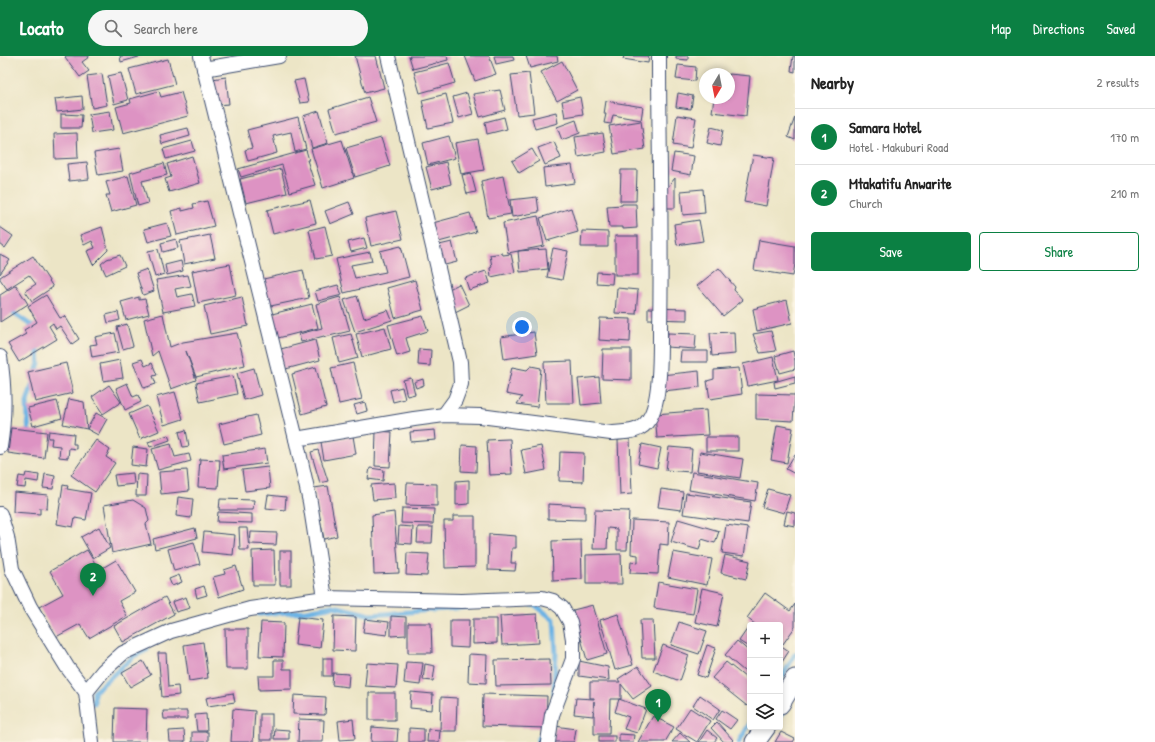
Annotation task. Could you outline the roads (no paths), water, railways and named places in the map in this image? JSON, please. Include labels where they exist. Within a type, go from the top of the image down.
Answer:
[{"type":"street","points":[[279,56],[202,63],[296,439],[310,502],[324,598]]},
{"type":"street","points":[[388,56],[460,362],[461,384],[455,400],[444,415]]},
{"type":"street","points":[[296,439],[444,415],[480,416],[611,433],[641,429],[649,420],[654,407],[657,391],[660,353],[661,267],[659,56]]},
{"type":"street","points":[[0,357],[4,392],[3,426],[0,447]]},
{"type":"street","points":[[0,514],[8,538],[12,569],[30,607],[67,667],[86,692],[92,742]]},
{"type":"street","points":[[86,692],[103,671],[123,653],[171,631],[250,609],[324,598],[462,601],[542,598],[553,601],[562,608],[570,622],[573,639],[573,659],[552,715],[548,742]]},
{"type":"street","points":[[783,699],[795,679]]},
{"type":"street","points":[[755,742],[764,730]]},
{"type":"waterway","points":[[0,304],[36,330]]},
{"type":"waterway","points":[[29,436],[27,402],[39,363],[37,344]]},
{"type":"waterway","points":[[531,604],[534,604],[554,620],[556,654],[554,693]]},
{"type":"waterway","points":[[259,614],[307,611],[333,606],[371,615],[469,607]]},
{"type":"waterway","points":[[94,703],[94,692],[134,656],[147,650]]},
{"type":"waterway","points":[[783,676],[795,654]]},
{"type":"waterway","points":[[783,712],[786,707]]},
{"type":"waterway","points":[[739,742],[747,728]]},
{"type":"waterway","points":[[538,742],[538,738],[546,734],[546,732]]},
{"type":"place","name":"Mtakatifu Anwarite","points":[[93,596]]},
{"type":"place","name":"Samara Hotel","points":[[658,722]]}]
